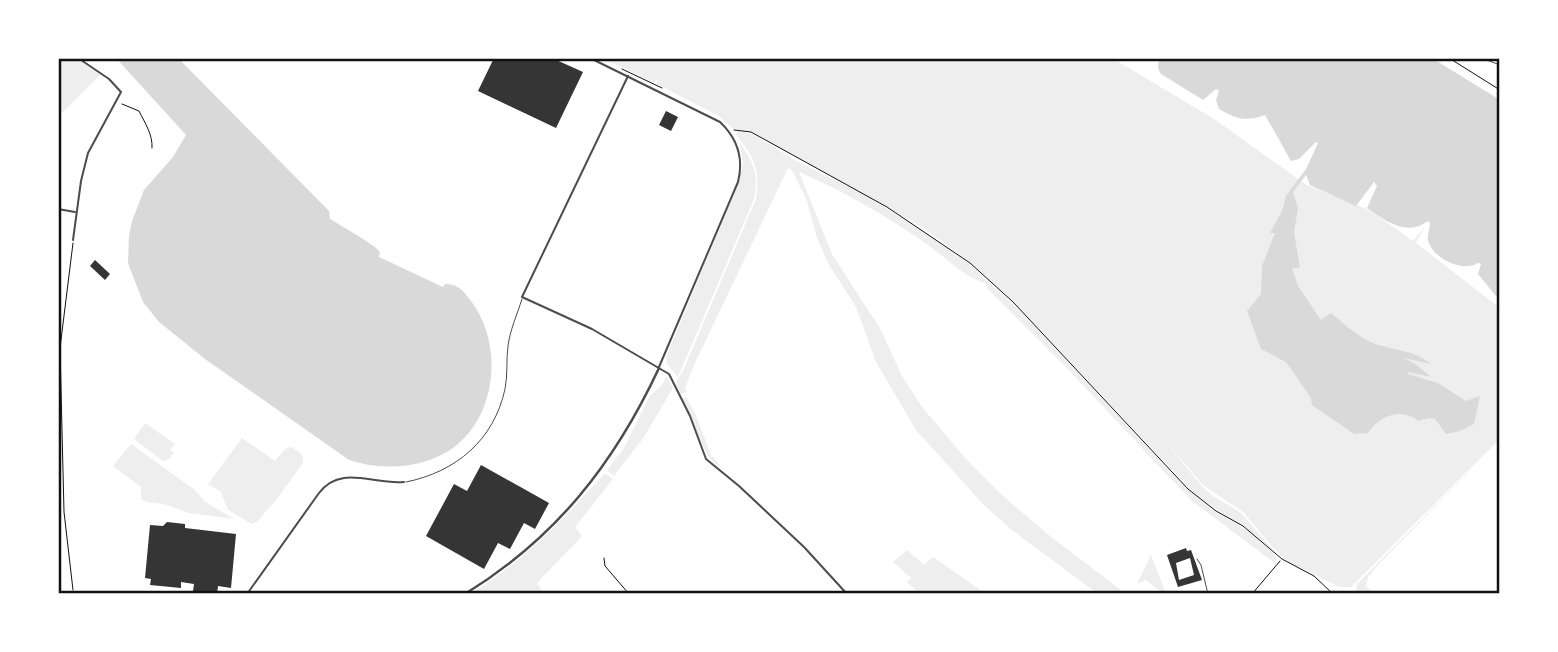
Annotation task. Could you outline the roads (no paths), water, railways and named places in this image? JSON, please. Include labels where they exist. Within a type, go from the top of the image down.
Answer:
[{"type":"street","points":[[73,240],[76,212],[89,153],[121,92],[109,79],[78,58]]},
{"type":"street","points":[[465,594],[527,550],[579,498],[625,434],[659,368],[738,182],[740,155],[730,131],[720,122],[590,58]]},
{"type":"street","points":[[628,76],[523,297],[592,329],[672,377],[706,459],[804,547],[847,594]]},
{"type":"street","points":[[58,209],[76,212]]},
{"type":"street","points":[[247,594],[329,482],[343,476],[381,482],[404,482]]},
{"type":"lane","points":[[1464,58],[1484,59],[1500,65]]},
{"type":"lane","points":[[404,482],[434,475],[460,460],[487,432],[502,399],[508,345],[523,297]]},
{"type":"lane","points":[[1197,559],[1202,565],[1208,594]]}]
